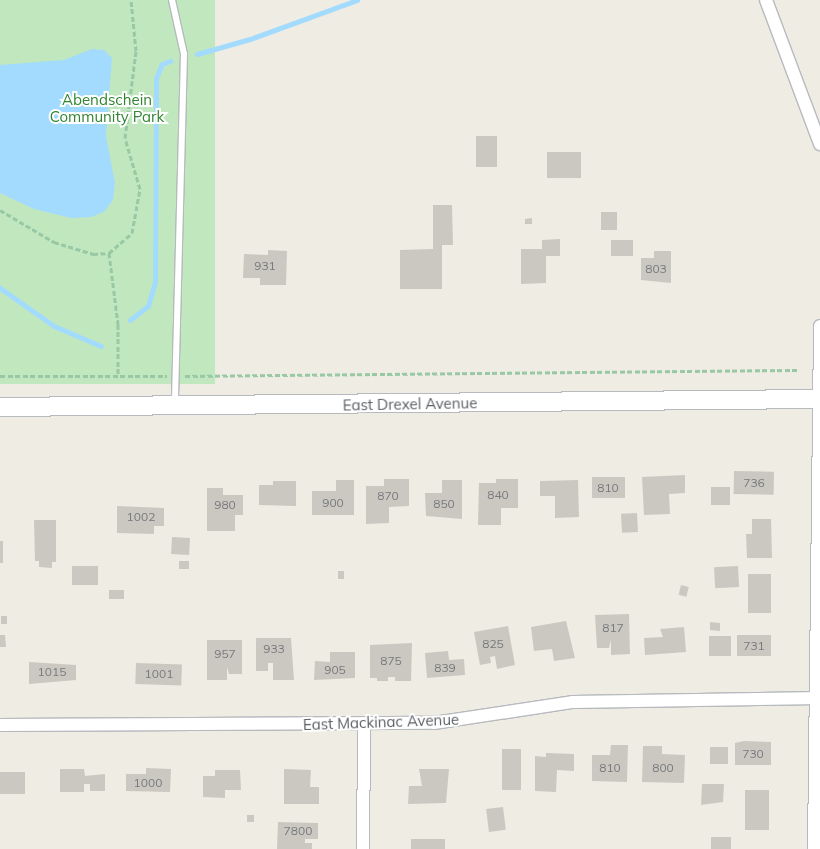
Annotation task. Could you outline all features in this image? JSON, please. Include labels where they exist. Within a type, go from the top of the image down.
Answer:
[{"type":"street","points":[[766,0],[820,144]]},
{"type":"street","points":[[814,849],[818,698],[820,326]]},
{"type":"street","name":"East Drexel Avenue","points":[[0,407],[175,407],[820,399]]},
{"type":"street","name":"East Mackinac Avenue","points":[[0,724],[364,724],[443,722],[573,702],[818,698]]},
{"type":"street","points":[[363,849],[364,724]]},
{"type":"lane","points":[[172,0],[184,54],[175,407]]},
{"type":"path","points":[[0,210],[54,242],[94,254],[109,253],[132,233],[140,189],[125,138],[136,51],[131,0]]},
{"type":"path","points":[[109,253],[118,324],[118,376]]},
{"type":"path","points":[[185,376],[800,370]]},
{"type":"path","points":[[0,376],[167,376]]},
{"type":"green space","name":"Abendschein Community Park","points":[[0,0],[215,0],[215,384],[0,384]]},
{"type":"water","points":[[92,49],[104,50],[112,58],[106,136],[115,183],[113,200],[104,212],[91,217],[71,218],[34,209],[0,193],[0,65],[64,60]]},
{"type":"building","points":[[476,136],[497,136],[497,167],[476,167]]},
{"type":"building","points":[[547,152],[581,152],[581,178],[547,178]]},
{"type":"building","points":[[433,205],[452,205],[453,245],[442,245],[442,289],[400,289],[400,250],[433,249]]},
{"type":"building","points":[[601,212],[617,212],[617,230],[601,230]]},
{"type":"building","points":[[532,218],[532,224],[525,224],[525,219]]},
{"type":"building","points":[[560,239],[560,256],[546,256],[546,283],[521,284],[521,249],[542,249],[542,240]]},
{"type":"building","points":[[611,240],[633,240],[633,256],[611,256]]},
{"type":"building","points":[[268,250],[287,251],[286,285],[260,285],[260,278],[243,278],[244,254],[268,255]]},
{"type":"building","points":[[654,251],[671,251],[671,283],[641,280],[641,258],[654,258]]},
{"type":"building","points":[[734,471],[774,472],[774,495],[734,494]]},
{"type":"building","points":[[685,475],[685,493],[669,494],[670,514],[644,515],[642,477]]},
{"type":"building","points":[[592,477],[625,477],[625,498],[592,498]]},
{"type":"building","points":[[384,479],[409,479],[409,506],[389,507],[389,523],[366,524],[366,486],[384,486]]},
{"type":"building","points":[[496,479],[518,479],[518,508],[501,508],[501,525],[478,525],[479,483],[496,483]]},
{"type":"building","points":[[336,480],[354,480],[354,515],[312,515],[312,491],[336,491]]},
{"type":"building","points":[[442,480],[462,480],[462,519],[426,516],[425,493],[442,493]]},
{"type":"building","points":[[578,480],[579,517],[555,518],[555,496],[540,496],[540,481]]},
{"type":"building","points":[[273,481],[296,481],[296,506],[259,505],[259,485],[273,485]]},
{"type":"building","points":[[711,487],[730,487],[730,505],[711,505]]},
{"type":"building","points":[[207,488],[223,488],[223,495],[243,495],[243,515],[235,515],[235,531],[207,531]]},
{"type":"building","points":[[117,506],[164,508],[164,526],[154,526],[154,534],[117,533]]},
{"type":"building","points":[[637,513],[638,532],[622,533],[621,514]]},
{"type":"building","points":[[752,519],[771,519],[772,558],[747,558],[746,534],[752,534]]},
{"type":"building","points":[[34,520],[56,520],[56,562],[52,562],[52,568],[39,567],[39,561],[35,561]]},
{"type":"building","points":[[172,537],[190,538],[189,555],[171,554]]},
{"type":"building","points":[[0,541],[3,541],[3,563],[0,563]]},
{"type":"building","points":[[179,561],[189,561],[189,569],[179,569]]},
{"type":"building","points":[[72,566],[98,566],[98,585],[72,585]]},
{"type":"building","points":[[738,566],[739,587],[715,588],[714,567]]},
{"type":"building","points":[[338,571],[344,571],[344,579],[338,579]]},
{"type":"building","points":[[748,574],[771,574],[771,613],[748,613]]},
{"type":"building","points":[[681,585],[689,587],[686,597],[679,595]]},
{"type":"building","points":[[109,590],[124,590],[124,599],[109,599]]},
{"type":"building","points":[[629,614],[630,654],[611,655],[611,640],[609,648],[597,648],[595,615]]},
{"type":"building","points":[[1,616],[7,616],[7,624],[1,624]]},
{"type":"building","points":[[566,621],[575,658],[554,661],[552,649],[534,651],[531,627]]},
{"type":"building","points":[[710,622],[720,623],[720,631],[710,630]]},
{"type":"building","points":[[508,626],[515,665],[497,669],[495,656],[490,657],[491,663],[480,665],[474,632]]},
{"type":"building","points":[[684,627],[686,652],[645,655],[644,638],[663,637],[660,629]]},
{"type":"building","points":[[0,635],[5,635],[6,647],[0,647]]},
{"type":"building","points":[[737,635],[771,635],[771,656],[737,656]]},
{"type":"building","points":[[709,636],[731,636],[731,656],[709,656]]},
{"type":"building","points":[[256,638],[291,638],[294,680],[273,680],[273,663],[268,663],[268,671],[256,671]]},
{"type":"building","points":[[207,640],[242,640],[242,674],[229,674],[227,667],[227,680],[207,680]]},
{"type":"building","points":[[412,643],[411,681],[395,681],[395,677],[388,677],[388,681],[377,681],[377,678],[370,678],[370,645]]},
{"type":"building","points":[[448,651],[449,660],[464,659],[465,675],[427,678],[425,653]]},
{"type":"building","points":[[330,652],[355,652],[355,678],[314,680],[315,661],[330,662]]},
{"type":"building","points":[[29,662],[76,665],[76,680],[29,684]]},
{"type":"building","points":[[136,663],[182,665],[181,686],[135,684]]},
{"type":"building","points":[[744,741],[771,742],[771,765],[735,765],[735,743]]},
{"type":"building","points":[[611,745],[628,745],[627,782],[592,781],[592,755],[610,755]]},
{"type":"building","points":[[643,746],[662,746],[662,754],[685,755],[684,783],[642,782]]},
{"type":"building","points":[[710,747],[728,747],[728,764],[710,764]]},
{"type":"building","points":[[502,749],[521,749],[521,790],[502,790]]},
{"type":"building","points":[[546,753],[574,754],[574,771],[557,770],[556,792],[535,791],[535,756],[546,757]]},
{"type":"building","points":[[146,768],[171,769],[170,792],[126,791],[126,774],[146,774]]},
{"type":"building","points":[[60,769],[84,769],[85,776],[105,774],[105,791],[90,791],[90,784],[84,784],[84,792],[60,792]]},
{"type":"building","points":[[284,769],[311,770],[310,787],[319,787],[319,804],[284,804]]},
{"type":"building","points":[[419,769],[449,769],[446,803],[408,804],[409,786],[422,786]]},
{"type":"building","points":[[215,770],[240,770],[241,790],[225,790],[225,798],[203,797],[203,776],[215,776]]},
{"type":"building","points":[[0,772],[25,772],[25,794],[0,794]]},
{"type":"building","points":[[702,784],[724,784],[723,802],[701,805]]},
{"type":"building","points":[[745,790],[769,790],[769,830],[745,830]]},
{"type":"building","points":[[503,807],[506,830],[489,832],[486,809]]},
{"type":"building","points":[[247,815],[254,815],[254,822],[247,822]]},
{"type":"building","points":[[278,822],[318,823],[318,839],[305,839],[305,843],[312,843],[312,849],[277,849]]},
{"type":"building","points":[[711,837],[731,837],[731,849],[711,849]]},
{"type":"building","points":[[411,839],[445,839],[445,849],[411,849]]},
{"type":"waterway","points":[[197,54],[250,39],[357,0]]},
{"type":"waterway","points":[[130,320],[148,306],[155,282],[156,78],[162,64],[170,61]]},
{"type":"waterway","points":[[0,288],[54,326],[101,346]]}]
